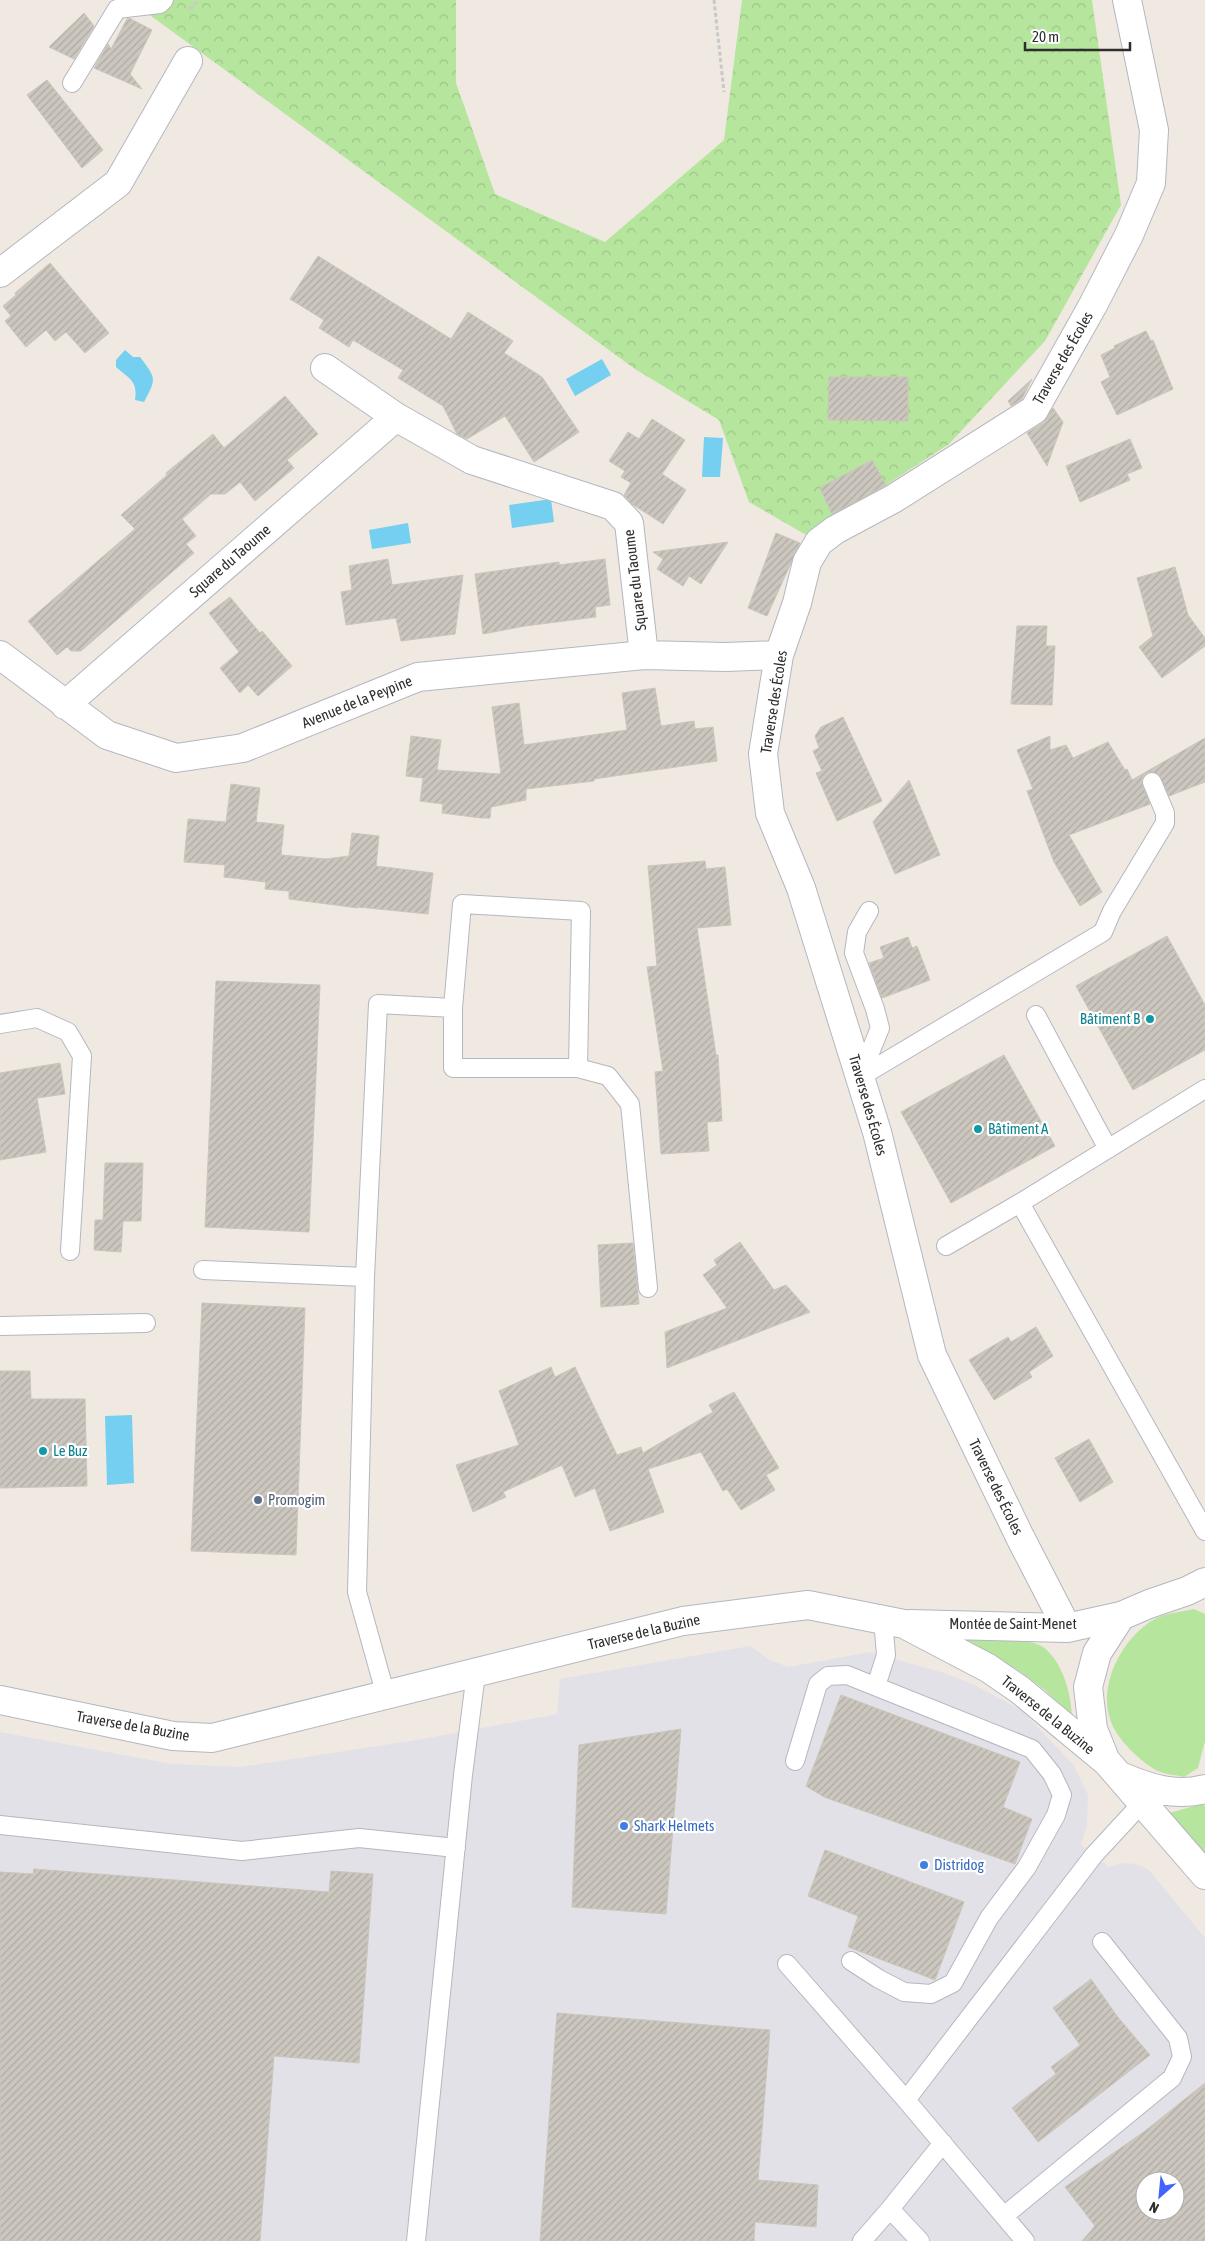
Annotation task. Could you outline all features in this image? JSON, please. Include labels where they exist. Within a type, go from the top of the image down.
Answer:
[{"type":"street","name":"Traverse des Écoles","points":[[1067,1628],[1020,1537],[932,1355],[877,1132],[801,888],[770,813],[763,754],[779,656],[797,603],[807,562],[818,542],[835,530],[893,499],[1034,410],[1093,305],[1129,235],[1151,183],[1154,130],[1127,0]]},
{"type":"street","points":[[0,273],[118,183],[188,61]]},
{"type":"street","name":"Square du Taoume","points":[[325,368],[396,417],[472,460],[614,506],[629,523],[644,655]]},
{"type":"street","name":"Square du Taoume","points":[[65,705],[396,417]]},
{"type":"street","name":"Avenue de la Peypine","points":[[0,655],[107,735],[176,758],[244,748],[418,677],[644,655],[726,658],[779,656]]},
{"type":"street","name":"Montée de Saint-Menet","points":[[894,1621],[1067,1628],[1121,1616],[1149,1604],[1199,1588]]},
{"type":"street","name":"Traverse de la Buzine","points":[[0,1700],[173,1736],[212,1738],[683,1621],[808,1605],[894,1621],[988,1668],[1020,1690],[1113,1769],[1205,1875]]},
{"type":"street","points":[[1121,1616],[1096,1653],[1088,1687],[1093,1729],[1113,1769],[1146,1787],[1168,1792],[1193,1792],[1205,1789]]},
{"type":"lane","points":[[72,83],[117,9],[160,4],[164,0]]},
{"type":"lane","points":[[860,1077],[1103,932],[1112,911],[1165,823],[1165,813],[1152,782]]},
{"type":"lane","points":[[578,1068],[581,911],[462,904],[453,1008],[453,1068],[578,1068],[608,1076],[630,1104],[648,1288]]},
{"type":"lane","points":[[860,1077],[880,1028],[875,1008],[854,953],[857,932],[869,911]]},
{"type":"lane","points":[[386,1696],[357,1592],[365,1276],[378,1004],[453,1008]]},
{"type":"lane","points":[[1036,1015],[1108,1149]]},
{"type":"lane","points":[[0,1024],[37,1018],[68,1032],[82,1056],[70,1251]]},
{"type":"lane","points":[[946,1246],[1205,1090]]},
{"type":"lane","points":[[1020,1203],[1205,1531]]},
{"type":"lane","points":[[203,1270],[365,1276]]},
{"type":"lane","points":[[0,1326],[146,1323]]},
{"type":"lane","points":[[876,1686],[894,1621]]},
{"type":"lane","points":[[416,2241],[456,1848],[476,1673]]},
{"type":"lane","points":[[795,1761],[818,1684],[828,1676],[847,1675],[1032,1748],[1052,1774],[1062,1795],[1056,1815],[1027,1868],[990,1918],[953,1983],[931,1994],[904,1992],[879,1979],[851,1960]]},
{"type":"lane","points":[[906,2100],[1094,1855],[1142,1803]]},
{"type":"lane","points":[[0,1825],[242,1851],[359,1838],[456,1848]]},
{"type":"lane","points":[[1004,2216],[1172,2078],[1182,2056],[1178,2038],[1102,1942]]},
{"type":"lane","points":[[787,1964],[1026,2241]]},
{"type":"lane","points":[[862,2241],[943,2143]]},
{"type":"lane","points":[[890,2209],[920,2241]]},
{"type":"path","points":[[714,0],[724,92]]},
{"type":"shaded area","points":[[750,1646],[768,1659],[788,1667],[870,1652],[944,1673],[973,1684],[1022,1711],[1073,1764],[1088,1795],[1087,1825],[1081,1845],[1109,1867],[1124,1863],[1136,1864],[1148,1869],[1205,1938],[1205,2241],[0,2241],[0,1732],[172,1764],[241,1767],[423,1739],[557,1714],[560,1679]]},
{"type":"green space","points":[[129,0],[456,0],[456,83],[495,194],[605,242],[724,140],[742,0],[1092,0],[1121,205],[1045,341],[949,444],[808,536],[749,502],[719,420],[635,369]]},
{"type":"green space","points":[[1194,1609],[1205,1614],[1205,1741],[1198,1768],[1184,1777],[1157,1771],[1142,1760],[1118,1736],[1111,1722],[1107,1693],[1115,1664],[1122,1651],[1142,1628],[1162,1616]]},
{"type":"green space","points":[[971,1636],[1030,1642],[1043,1647],[1055,1660],[1064,1678],[1070,1697],[1072,1716],[1046,1691],[1018,1670],[967,1642]]},
{"type":"green space","points":[[1202,1804],[1205,1806],[1205,1865],[1169,1813]]},
{"type":"water","points":[[125,350],[133,357],[140,357],[152,375],[151,388],[144,402],[135,400],[136,393],[132,380],[116,367],[116,360]]},
{"type":"water","points":[[602,359],[611,375],[575,396],[566,379]]},
{"type":"water","points":[[704,437],[723,438],[720,477],[702,477]]},
{"type":"water","points":[[551,499],[554,522],[512,528],[509,505]]},
{"type":"water","points":[[408,523],[411,543],[372,549],[369,530]]},
{"type":"water","points":[[132,1415],[134,1483],[107,1485],[105,1416]]},
{"type":"building","points":[[84,13],[94,26],[74,59],[49,47]]},
{"type":"building","points":[[129,18],[152,30],[130,74],[142,89],[94,68],[108,44],[111,49]]},
{"type":"building","points":[[47,80],[103,150],[82,168],[27,95]]},
{"type":"building","points":[[318,256],[451,339],[468,312],[513,341],[504,353],[542,377],[579,432],[534,462],[505,416],[467,439],[457,434],[443,406],[398,378],[403,370],[353,340],[349,347],[319,328],[324,320],[290,299]]},
{"type":"building","points":[[50,263],[109,333],[85,353],[66,332],[55,341],[46,330],[26,347],[5,321],[11,316],[3,306]]},
{"type":"building","points":[[1146,331],[1151,341],[1153,340],[1173,389],[1117,415],[1101,382],[1110,377],[1101,355],[1115,348],[1114,346]]},
{"type":"building","points":[[829,377],[908,377],[908,421],[828,420]]},
{"type":"building","points":[[1032,379],[1022,399],[1011,406],[1008,401]]},
{"type":"building","points":[[285,396],[318,434],[287,460],[294,468],[255,501],[240,482],[225,494],[211,494],[182,519],[196,536],[186,544],[194,553],[81,651],[71,651],[67,647],[57,655],[28,621],[135,529],[121,515],[167,475],[166,473],[213,434],[224,448]]},
{"type":"building","points":[[1053,408],[1063,422],[1047,466],[1027,433],[1043,423]]},
{"type":"building","points":[[652,419],[685,440],[662,474],[686,490],[663,524],[632,504],[624,495],[631,483],[621,477],[625,471],[609,461],[628,432],[639,439]]},
{"type":"building","points":[[1130,439],[1142,468],[1127,474],[1130,480],[1080,502],[1066,466]]},
{"type":"building","points":[[872,460],[886,485],[832,514],[820,488]]},
{"type":"building","points":[[776,533],[800,543],[767,616],[748,608]]},
{"type":"building","points":[[728,542],[701,584],[689,576],[683,586],[657,569],[663,559],[653,552]]},
{"type":"building","points":[[388,559],[392,585],[463,575],[455,634],[401,641],[396,618],[346,625],[341,592],[352,590],[349,566]]},
{"type":"building","points":[[605,559],[610,605],[595,607],[596,617],[525,626],[483,634],[475,574],[559,562],[559,565]]},
{"type":"building","points":[[1175,567],[1188,615],[1205,638],[1205,646],[1162,678],[1139,647],[1153,636],[1137,578]]},
{"type":"building","points":[[230,597],[260,633],[262,631],[292,666],[258,696],[248,685],[240,693],[220,668],[239,652],[209,613]]},
{"type":"building","points":[[1017,626],[1047,626],[1046,646],[1055,646],[1052,705],[1011,704]]},
{"type":"building","points":[[655,688],[661,726],[694,721],[695,729],[713,727],[717,761],[594,779],[594,781],[526,789],[526,800],[491,807],[490,818],[442,813],[443,804],[420,801],[423,778],[406,776],[411,736],[441,740],[437,770],[501,774],[492,707],[519,703],[524,745],[627,730],[622,693]]},
{"type":"building","points":[[843,717],[882,801],[837,821],[816,773],[822,771],[813,751],[819,748],[815,736],[821,727]]},
{"type":"building","points":[[1050,736],[1050,750],[1066,745],[1073,758],[1108,742],[1125,770],[1127,769],[1132,780],[1205,738],[1205,782],[1169,796],[1159,774],[1148,772],[1141,781],[1150,804],[1069,835],[1102,892],[1080,906],[1054,862],[1027,791],[1033,789],[1017,750]]},
{"type":"building","points":[[909,780],[940,855],[895,874],[873,822]]},
{"type":"building","points":[[231,784],[260,788],[256,822],[284,825],[281,855],[326,859],[349,856],[352,833],[379,836],[376,866],[433,873],[428,914],[358,908],[289,899],[289,891],[265,889],[266,882],[224,877],[225,865],[184,862],[188,819],[226,822]]},
{"type":"building","points":[[705,861],[706,869],[725,867],[731,925],[697,928],[716,1055],[718,1055],[722,1121],[707,1122],[709,1151],[661,1154],[655,1072],[663,1071],[647,967],[657,966],[648,866]]},
{"type":"building","name":"Bâtiment B","points":[[1167,936],[1205,1005],[1205,1050],[1133,1090],[1076,986]]},
{"type":"building","points":[[908,937],[912,948],[917,946],[930,980],[882,998],[869,963],[884,958],[880,947]]},
{"type":"building","points":[[216,981],[320,985],[309,1232],[205,1227]]},
{"type":"building","name":"Bâtiment A","points":[[1004,1055],[1055,1146],[951,1203],[901,1112]]},
{"type":"building","points":[[60,1063],[65,1094],[37,1098],[46,1152],[0,1160],[0,1073]]},
{"type":"building","points":[[105,1163],[143,1163],[141,1221],[123,1221],[121,1252],[94,1250],[95,1220],[103,1220]]},
{"type":"building","points":[[740,1242],[774,1290],[786,1285],[810,1312],[667,1368],[665,1332],[727,1308],[703,1275],[717,1265],[714,1260]]},
{"type":"building","points":[[633,1243],[639,1304],[601,1307],[598,1245]]},
{"type":"building","points":[[202,1303],[305,1308],[296,1555],[191,1551]]},
{"type":"building","points":[[1036,1327],[1053,1356],[1029,1372],[1032,1377],[994,1400],[969,1360],[1008,1337],[1011,1342]]},
{"type":"building","points":[[551,1367],[555,1377],[575,1367],[617,1455],[641,1447],[643,1453],[713,1412],[709,1405],[734,1392],[779,1468],[766,1475],[775,1490],[741,1510],[727,1489],[723,1491],[701,1452],[648,1469],[664,1512],[610,1531],[595,1488],[575,1497],[562,1465],[503,1492],[506,1497],[473,1512],[456,1465],[519,1445],[499,1391]]},
{"type":"building","name":"Le Buz","points":[[0,1371],[30,1371],[31,1399],[85,1399],[87,1486],[0,1488]]},
{"type":"building","points":[[1089,1439],[1113,1482],[1080,1502],[1055,1458]]},
{"type":"building","points":[[841,1695],[1020,1762],[1003,1807],[1032,1819],[1015,1864],[824,1797],[806,1786]]},
{"type":"building","name":"Shark Helmets","points":[[681,1729],[666,1914],[572,1907],[579,1745]]},
{"type":"building","points":[[825,1850],[964,1902],[935,1980],[848,1947],[858,1916],[808,1896]]},
{"type":"building","points":[[34,1869],[329,1892],[331,1871],[373,1874],[359,2063],[274,2056],[260,2241],[0,2241],[0,1872],[33,1874]]},
{"type":"building","points":[[1091,1979],[1117,2016],[1150,2055],[1038,2142],[1012,2108],[1056,2074],[1051,2067],[1080,2045],[1053,2008]]},
{"type":"building","points":[[557,2013],[770,2030],[758,2180],[818,2185],[816,2227],[755,2222],[754,2241],[540,2241]]},
{"type":"building","points":[[1205,2083],[1205,2241],[1082,2241],[1095,2226],[1065,2187],[1145,2131]]},
{"type":"place","name":"Bâtiment B","points":[[1150,1019]]},
{"type":"place","name":"Bâtiment A","points":[[978,1129]]},
{"type":"place","name":"Le Buz","points":[[43,1451]]},
{"type":"place","name":"Promogim","points":[[258,1500]]},
{"type":"place","name":"Shark Helmets","points":[[624,1826]]},
{"type":"place","name":"Distridog","points":[[924,1865]]}]
